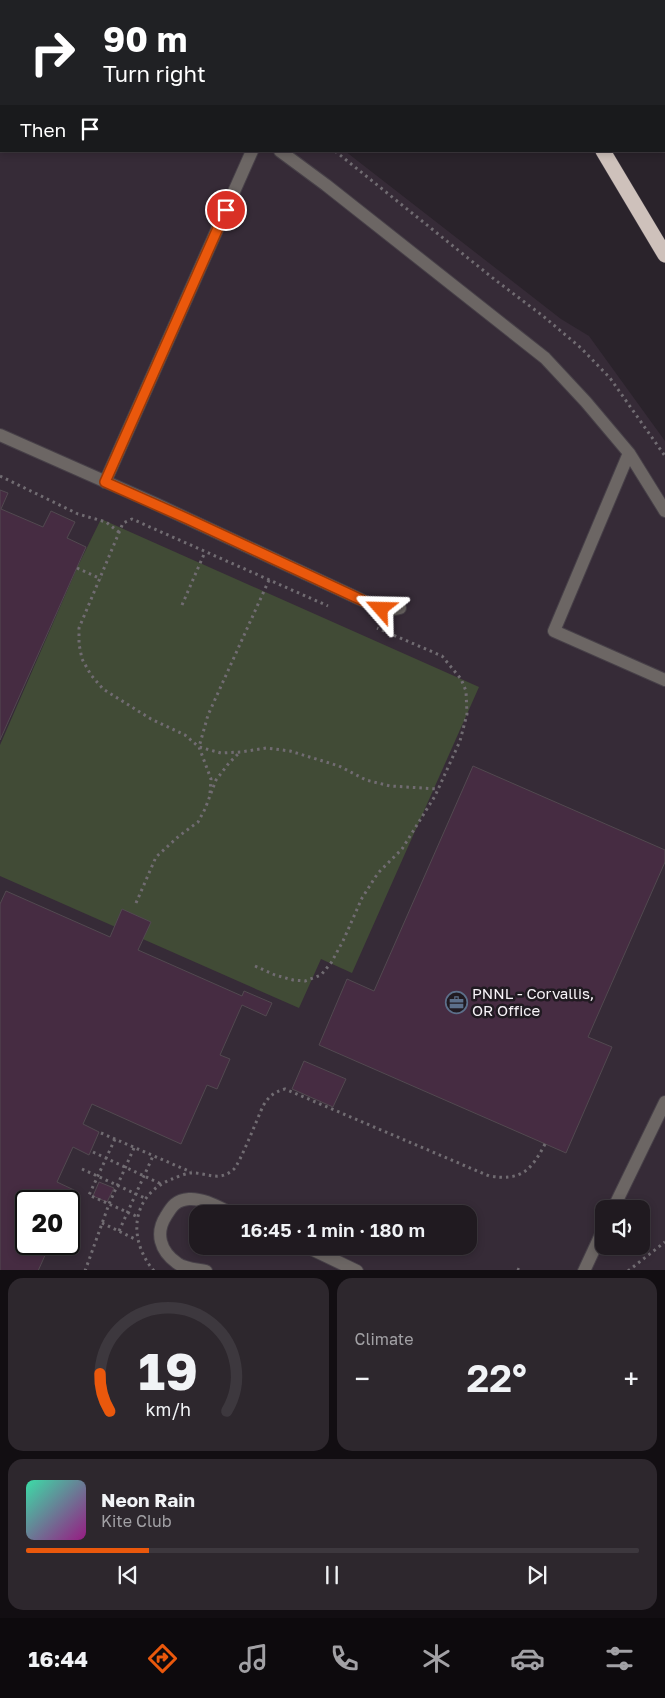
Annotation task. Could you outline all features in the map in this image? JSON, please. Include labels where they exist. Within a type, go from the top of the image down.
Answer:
[{"type":"highway","points":[[605,152],[665,255]]},
{"type":"lane","points":[[105,482],[252,152]]},
{"type":"lane","points":[[281,152],[326,184],[545,358],[586,402],[629,453],[665,511]]},
{"type":"lane","points":[[0,435],[188,519],[381,609],[391,610],[400,608]]},
{"type":"lane","points":[[629,453],[554,631],[665,680]]},
{"type":"lane","points":[[617,1200],[665,1102]]},
{"type":"lane","points":[[206,1270],[178,1264],[169,1256],[161,1241],[160,1233],[161,1224],[171,1207],[180,1202],[189,1199],[199,1200],[211,1205]]},
{"type":"lane","points":[[584,1270],[595,1247]]},
{"type":"lane","points":[[324,1255],[357,1270]]},
{"type":"path","points":[[336,152],[581,348],[610,378],[665,456]]},
{"type":"path","points":[[0,476],[78,514],[106,522],[120,533]]},
{"type":"path","points":[[332,608],[132,519],[123,523],[80,628],[79,644],[82,659],[102,689],[151,719],[185,735],[200,747],[221,753],[266,748],[290,751],[332,764],[366,780],[390,786],[438,789]]},
{"type":"path","points":[[182,605],[206,552]]},
{"type":"path","points":[[77,568],[101,579]]},
{"type":"path","points":[[210,793],[211,779],[200,747],[208,715],[269,580]]},
{"type":"path","points":[[255,966],[275,975],[293,980],[305,981],[321,975],[331,963],[362,898],[378,873],[402,850],[438,789],[460,741],[467,714],[466,691],[461,679],[442,656],[369,624]]},
{"type":"path","points":[[136,903],[156,857],[198,822],[205,810],[216,780],[229,763],[241,752]]},
{"type":"path","points":[[154,1270],[143,1256],[136,1233],[138,1217],[147,1199],[158,1186],[190,1173],[211,1177],[224,1176],[235,1168],[268,1097],[276,1091],[285,1089],[490,1176],[504,1178],[521,1175],[537,1160],[545,1144]]},
{"type":"path","points":[[101,1133],[196,1174]]},
{"type":"path","points":[[115,1139],[89,1195],[138,1217]]},
{"type":"path","points":[[85,1270],[109,1204],[134,1148]]},
{"type":"path","points":[[93,1152],[162,1184]]},
{"type":"path","points":[[119,1231],[153,1156]]},
{"type":"path","points":[[82,1169],[147,1199]]},
{"type":"path","points":[[102,1223],[138,1240]]},
{"type":"path","points":[[628,1270],[665,1242]]},
{"type":"path","points":[[517,1269],[522,1270]]},
{"type":"shaded area","points":[[0,152],[346,152],[561,319],[589,336],[665,441],[665,1270],[0,1270]]},
{"type":"green space","points":[[101,519],[479,687],[352,973],[321,959],[299,1008],[0,876],[0,745],[77,568]]},
{"type":"building","points":[[0,490],[8,493],[1,509],[43,527],[51,511],[75,522],[67,538],[86,547],[0,740]]},
{"type":"building","points":[[473,766],[665,850],[665,862],[588,1037],[612,1047],[566,1153],[319,1045],[347,979],[374,991]]},
{"type":"building","points":[[6,891],[110,937],[122,909],[151,922],[138,950],[242,996],[244,991],[272,1003],[266,1016],[242,1005],[220,1055],[230,1059],[217,1089],[207,1085],[181,1144],[92,1104],[83,1124],[99,1132],[89,1155],[73,1147],[57,1182],[74,1190],[15,1190],[15,1255],[45,1255],[38,1270],[0,1270],[0,904]]},
{"type":"building","points":[[304,1061],[346,1079],[333,1107],[292,1089]]},
{"type":"building","points":[[99,1182],[114,1188],[107,1202],[93,1196]]},
{"type":"place","name":"PNNL - Corvallis, OR Office","points":[[456,1003]]},
{"type":"route","points":[[226,210],[105,482],[381,609]]}]
